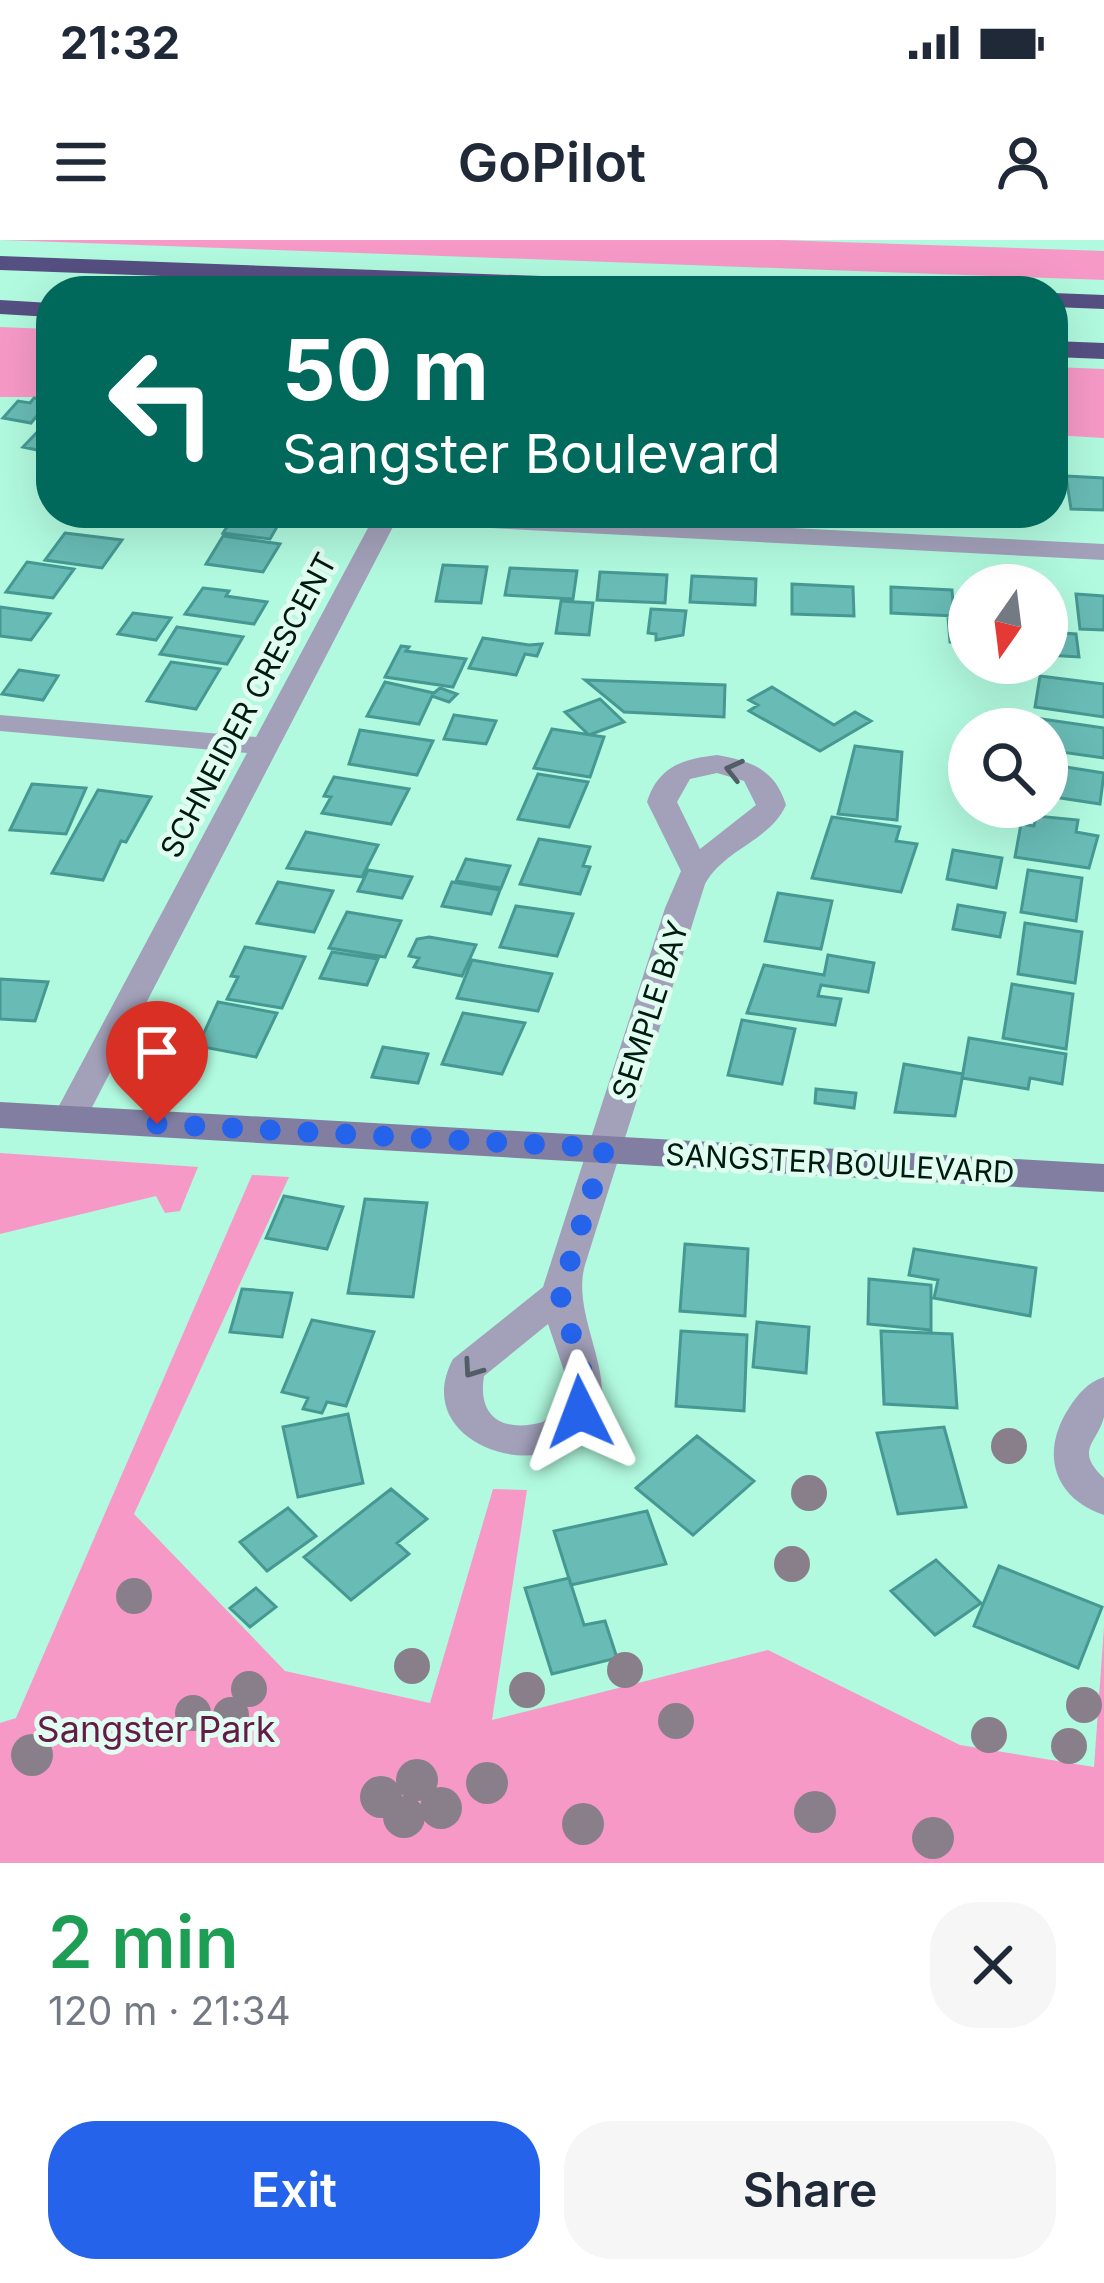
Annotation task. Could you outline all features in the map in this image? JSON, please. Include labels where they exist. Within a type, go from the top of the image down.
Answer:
[{"type":"highway","points":[[0,263],[351,276]]},
{"type":"highway","points":[[1068,301],[1104,302]]},
{"type":"highway","points":[[0,307],[36,309]]},
{"type":"highway","points":[[1068,350],[1104,351]]},
{"type":"street","name":"SCHNEIDER CRESCENT","points":[[70,1117],[379,528]]},
{"type":"street","name":"SCHNEIDER CRESCENT","points":[[651,528],[1104,552]]},
{"type":"street","points":[[0,722],[262,746]]},
{"type":"street","name":"SEMPLE BAY","points":[[560,1294],[696,871]]},
{"type":"street","name":"SANGSTER BOULEVARD","points":[[0,1115],[1104,1178]]},
{"type":"street","points":[[1104,1392],[1073,1427],[1068,1443],[1079,1478],[1104,1499]]},
{"type":"green space","points":[[2,240],[780,240],[1104,251],[1104,280]]},
{"type":"green space","points":[[0,327],[36,328],[36,397],[0,397]]},
{"type":"green space","points":[[1068,368],[1104,369],[1104,438],[1068,436]]},
{"type":"green space","points":[[0,1153],[198,1167],[180,1211],[165,1213],[156,1196],[0,1234]]},
{"type":"green space","name":"Sangster Park","points":[[252,1175],[289,1177],[134,1514],[285,1671],[430,1703],[493,1489],[527,1490],[492,1720],[768,1650],[960,1745],[1094,1767],[1104,1627],[1104,1863],[0,1863],[0,1723],[16,1718]]},
{"type":"building","points":[[36,398],[36,417],[31,423],[3,418],[18,401],[30,403]]},
{"type":"building","points":[[36,433],[36,450],[23,447]]},
{"type":"building","points":[[1068,476],[1104,478],[1104,510],[1071,509]]},
{"type":"building","points":[[226,528],[276,528],[270,539],[223,533]]},
{"type":"building","points":[[65,533],[122,540],[102,568],[45,560]]},
{"type":"building","points":[[223,536],[280,544],[263,572],[206,564]]},
{"type":"building","points":[[27,562],[74,569],[53,598],[6,592]]},
{"type":"building","points":[[443,565],[487,567],[481,603],[436,601]]},
{"type":"building","points":[[510,568],[577,571],[573,599],[505,595]]},
{"type":"building","points":[[600,572],[667,575],[665,603],[597,600]]},
{"type":"building","points":[[692,576],[756,579],[755,605],[690,602]]},
{"type":"building","points":[[792,584],[853,587],[854,616],[792,614]]},
{"type":"building","points":[[891,587],[948,590],[948,616],[891,613]]},
{"type":"building","points":[[203,588],[267,602],[254,624],[185,614]]},
{"type":"building","points":[[1076,594],[1104,596],[1104,630],[1080,629]]},
{"type":"building","points":[[561,601],[593,603],[589,635],[556,633]]},
{"type":"building","points":[[0,607],[50,614],[31,640],[0,636]]},
{"type":"building","points":[[651,609],[686,611],[683,635],[656,640],[656,634],[648,633]]},
{"type":"building","points":[[133,613],[171,618],[156,640],[118,634]]},
{"type":"building","points":[[177,627],[243,637],[227,664],[160,654]]},
{"type":"building","points":[[1068,633],[1076,634],[1079,657],[1068,656]]},
{"type":"building","points":[[483,638],[542,644],[537,656],[525,654],[516,675],[469,668]]},
{"type":"building","points":[[401,646],[409,647],[406,651],[466,659],[453,687],[385,677]]},
{"type":"building","points":[[171,662],[220,669],[196,709],[147,701]]},
{"type":"building","points":[[19,670],[58,676],[43,700],[2,694]]},
{"type":"building","points":[[585,680],[725,685],[724,717],[624,712]]},
{"type":"building","points":[[1068,680],[1104,684],[1104,717],[1068,712],[1068,708],[1035,707],[1039,684],[1068,684]]},
{"type":"building","points":[[385,682],[457,694],[449,702],[432,696],[419,724],[367,716]]},
{"type":"building","points":[[772,687],[834,725],[855,712],[871,721],[820,751],[749,711],[758,705],[749,700]]},
{"type":"building","points":[[600,699],[624,722],[589,735],[565,712]]},
{"type":"building","points":[[454,715],[496,721],[486,744],[444,739]]},
{"type":"building","points":[[1068,723],[1104,728],[1104,758],[1068,753]]},
{"type":"building","points":[[552,729],[604,737],[590,777],[534,768]]},
{"type":"building","points":[[360,730],[433,741],[417,775],[349,764]]},
{"type":"building","points":[[855,746],[902,752],[897,820],[838,814]]},
{"type":"building","points":[[1068,767],[1104,773],[1100,804],[1068,799]]},
{"type":"building","points":[[538,774],[588,782],[569,827],[518,819]]},
{"type":"building","points":[[334,777],[409,789],[391,824],[322,813]]},
{"type":"building","points":[[32,784],[86,788],[66,834],[10,830]]},
{"type":"building","points":[[98,790],[151,797],[126,842],[121,841],[103,880],[52,873]]},
{"type":"building","points":[[832,817],[900,827],[896,841],[917,844],[901,892],[812,878]]},
{"type":"building","points":[[1068,819],[1078,820],[1076,832],[1098,836],[1089,868],[1015,857],[1020,828],[1068,828]]},
{"type":"building","points":[[306,832],[378,845],[362,877],[287,868]]},
{"type":"building","points":[[539,839],[590,847],[583,866],[590,867],[580,894],[520,884]]},
{"type":"building","points":[[953,850],[1002,858],[996,888],[947,879]]},
{"type":"building","points":[[466,859],[510,866],[501,888],[456,881]]},
{"type":"building","points":[[368,870],[412,877],[402,898],[358,891]]},
{"type":"building","points":[[1028,870],[1082,878],[1076,921],[1021,912]]},
{"type":"building","points":[[278,882],[333,891],[314,932],[257,923]]},
{"type":"building","points":[[452,882],[500,890],[491,914],[442,906]]},
{"type":"building","points":[[778,893],[832,901],[821,949],[765,941]]},
{"type":"building","points":[[958,905],[1005,913],[1000,937],[953,929]]},
{"type":"building","points":[[516,906],[573,914],[557,956],[500,947]]},
{"type":"building","points":[[347,912],[401,921],[385,957],[329,948]]},
{"type":"building","points":[[1025,923],[1082,932],[1075,983],[1018,974]]},
{"type":"building","points":[[417,939],[476,945],[462,976],[414,967],[419,958],[409,956]]},
{"type":"building","points":[[245,947],[305,957],[282,1008],[227,999],[238,977],[231,976]]},
{"type":"building","points":[[332,952],[378,959],[367,985],[320,978]]},
{"type":"building","points":[[828,955],[874,963],[868,992],[821,985],[818,996],[841,999],[835,1025],[747,1013],[764,965],[824,975]]},
{"type":"building","points":[[472,960],[552,974],[538,1011],[457,998]]},
{"type":"building","points":[[0,979],[48,982],[35,1021],[0,1019]]},
{"type":"building","points":[[1012,984],[1073,994],[1066,1049],[1003,1038]]},
{"type":"building","points":[[218,1002],[277,1013],[256,1057],[198,1046]]},
{"type":"building","points":[[463,1013],[525,1023],[502,1074],[442,1064]]},
{"type":"building","points":[[742,1020],[795,1029],[782,1084],[728,1075]]},
{"type":"building","points":[[969,1038],[1066,1054],[1062,1084],[1030,1078],[1028,1089],[962,1078]]},
{"type":"building","points":[[383,1047],[428,1054],[418,1083],[372,1077]]},
{"type":"building","points":[[904,1064],[963,1074],[955,1116],[895,1112]]},
{"type":"building","points":[[816,1089],[856,1093],[854,1108],[815,1103]]},
{"type":"building","points":[[284,1196],[343,1207],[327,1249],[266,1238]]},
{"type":"building","points":[[365,1199],[427,1203],[413,1297],[348,1293]]},
{"type":"building","points":[[685,1244],[748,1249],[745,1316],[680,1311]]},
{"type":"building","points":[[914,1249],[1036,1268],[1030,1316],[934,1298],[938,1280],[909,1275]]},
{"type":"building","points":[[869,1279],[931,1285],[931,1330],[868,1324]]},
{"type":"building","points":[[242,1289],[292,1293],[282,1337],[230,1332]]},
{"type":"building","points":[[312,1320],[374,1332],[346,1406],[327,1402],[322,1413],[303,1409],[308,1398],[282,1392]]},
{"type":"building","points":[[757,1322],[809,1327],[806,1373],[753,1367]]},
{"type":"building","points":[[681,1331],[747,1335],[744,1411],[676,1406]]},
{"type":"building","points":[[881,1331],[952,1334],[957,1408],[884,1404]]},
{"type":"building","points":[[348,1414],[363,1483],[298,1497],[283,1427]]},
{"type":"building","points":[[944,1427],[966,1507],[898,1514],[877,1433]]},
{"type":"building","points":[[697,1436],[754,1481],[693,1535],[636,1488]]},
{"type":"building","points":[[391,1489],[427,1519],[397,1543],[409,1554],[351,1600],[304,1557]]},
{"type":"building","points":[[288,1508],[316,1536],[267,1571],[240,1542]]},
{"type":"building","points":[[647,1511],[666,1564],[571,1585],[554,1531]]},
{"type":"building","points":[[936,1560],[981,1603],[935,1635],[891,1591]]},
{"type":"building","points":[[999,1566],[1102,1607],[1078,1668],[974,1626]]},
{"type":"building","points":[[569,1578],[584,1625],[605,1621],[617,1658],[552,1674],[525,1588]]},
{"type":"building","points":[[256,1588],[276,1607],[250,1627],[230,1608]]},
{"type":"route","points":[[157,1124],[605,1148],[560,1294],[584,1378],[586,1395],[580,1412]]}]
